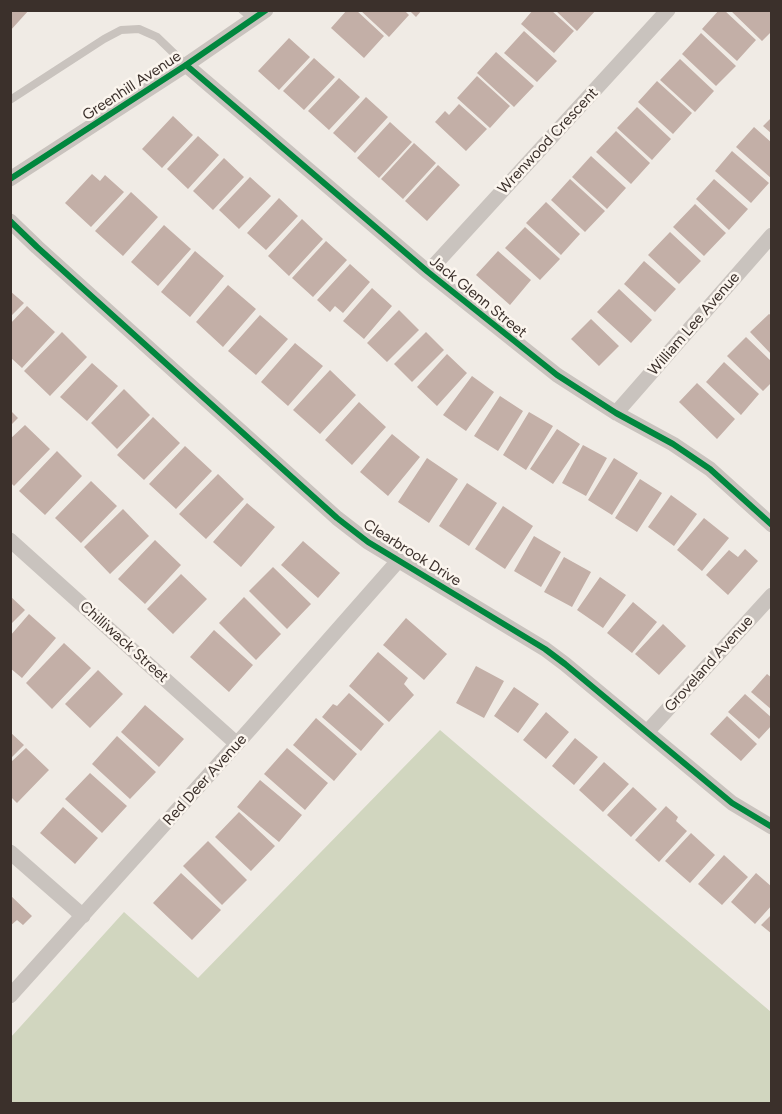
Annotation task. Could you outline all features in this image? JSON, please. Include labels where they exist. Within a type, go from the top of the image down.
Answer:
[{"type":"street","name":"Wrenwood Crescent","points":[[428,272],[668,10]]},
{"type":"street","name":"Greenhill Avenue","points":[[10,179],[186,65],[254,13]]},
{"type":"street","name":"Jack Glenn Street","points":[[186,65],[428,272],[557,375],[616,413],[673,444],[710,470],[771,525]]},
{"type":"street","name":"Clearbrook Drive","points":[[10,221],[337,518],[398,561],[545,649],[732,803],[771,827]]},
{"type":"street","name":"William Lee Avenue","points":[[616,413],[771,235]]},
{"type":"street","name":"Chilliwack Street","points":[[10,540],[237,744]]},
{"type":"street","name":"Red Deer Avenue","points":[[10,996],[398,561]]},
{"type":"street","name":"Groveland Avenue","points":[[647,732],[771,595]]},
{"type":"street","points":[[10,852],[82,916]]},
{"type":"lane","points":[[10,100],[121,30],[139,29],[158,38],[186,65]]},
{"type":"green space","points":[[440,730],[771,1012],[771,1103],[11,1103],[11,1037],[124,912],[198,978]]},
{"type":"building","points":[[10,10],[29,10],[10,31]]},
{"type":"building","points":[[347,10],[356,10],[384,36],[364,58],[331,28]]},
{"type":"building","points":[[360,10],[404,10],[409,15],[389,37]]},
{"type":"building","points":[[409,10],[422,10],[416,17]]},
{"type":"building","points":[[533,10],[551,10],[574,31],[554,53],[521,24]]},
{"type":"building","points":[[555,10],[596,10],[577,31]]},
{"type":"building","points":[[719,10],[724,10],[756,40],[737,61],[702,29]]},
{"type":"building","points":[[730,10],[772,10],[772,31],[762,41]]},
{"type":"building","points":[[524,31],[557,61],[537,82],[504,53]]},
{"type":"building","points":[[701,33],[736,66],[716,86],[682,54]]},
{"type":"building","points":[[289,38],[310,57],[279,90],[258,71]]},
{"type":"building","points":[[496,52],[534,86],[514,107],[477,73]]},
{"type":"building","points":[[314,58],[335,77],[304,110],[283,91]]},
{"type":"building","points":[[680,59],[714,91],[695,112],[660,80]]},
{"type":"building","points":[[477,76],[510,106],[490,128],[457,98]]},
{"type":"building","points":[[339,78],[360,97],[329,130],[308,111]]},
{"type":"building","points":[[657,81],[692,113],[673,134],[638,102]]},
{"type":"building","points":[[366,97],[388,117],[355,153],[333,133]]},
{"type":"building","points":[[459,104],[487,129],[466,151],[435,122],[445,111],[449,115]]},
{"type":"building","points":[[637,107],[671,139],[652,160],[617,128]]},
{"type":"building","points":[[173,116],[193,135],[162,168],[142,149]]},
{"type":"building","points":[[772,117],[772,134],[763,126]]},
{"type":"building","points":[[390,122],[412,142],[379,178],[357,158]]},
{"type":"building","points":[[754,127],[772,143],[772,179],[736,147]]},
{"type":"building","points":[[616,131],[650,163],[631,184],[596,152]]},
{"type":"building","points":[[198,136],[219,155],[188,189],[167,169]]},
{"type":"building","points":[[414,143],[436,163],[403,199],[381,179]]},
{"type":"building","points":[[732,151],[769,183],[751,203],[715,171]]},
{"type":"building","points":[[591,156],[626,188],[607,209],[572,177]]},
{"type":"building","points":[[224,158],[244,177],[213,210],[193,191]]},
{"type":"building","points":[[438,165],[460,185],[427,221],[405,201]]},
{"type":"building","points":[[92,174],[100,181],[105,175],[124,192],[91,227],[65,203]]},
{"type":"building","points":[[250,177],[271,196],[239,229],[219,210]]},
{"type":"building","points":[[570,179],[605,211],[585,232],[551,200]]},
{"type":"building","points":[[714,179],[748,209],[729,230],[696,199]]},
{"type":"building","points":[[131,192],[158,217],[123,256],[95,231]]},
{"type":"building","points":[[279,198],[298,216],[266,250],[247,233]]},
{"type":"building","points":[[546,202],[580,234],[561,255],[526,223]]},
{"type":"building","points":[[695,204],[726,233],[704,256],[673,227]]},
{"type":"building","points":[[302,219],[323,239],[289,276],[268,256]]},
{"type":"building","points":[[164,225],[191,249],[158,286],[131,262]]},
{"type":"building","points":[[525,227],[560,259],[540,280],[505,248]]},
{"type":"building","points":[[670,232],[701,261],[679,284],[648,255]]},
{"type":"building","points":[[326,241],[347,260],[313,297],[292,278]]},
{"type":"building","points":[[195,251],[224,276],[190,317],[161,292]]},
{"type":"building","points":[[498,251],[531,280],[510,305],[476,275]]},
{"type":"building","points":[[644,261],[676,289],[655,312],[624,284]]},
{"type":"building","points":[[350,264],[370,282],[343,313],[335,306],[330,312],[317,300]]},
{"type":"building","points":[[228,285],[256,309],[223,347],[196,322]]},
{"type":"building","points":[[372,288],[392,306],[364,339],[343,321]]},
{"type":"building","points":[[619,289],[652,320],[631,343],[597,312]]},
{"type":"building","points":[[10,291],[24,303],[10,317]]},
{"type":"building","points":[[27,306],[55,332],[22,368],[10,357],[10,324]]},
{"type":"building","points":[[399,310],[419,330],[387,362],[367,343]]},
{"type":"building","points":[[769,314],[772,316],[772,355],[750,332]]},
{"type":"building","points":[[260,315],[288,339],[256,375],[228,351]]},
{"type":"building","points":[[591,319],[619,346],[599,366],[571,339]]},
{"type":"building","points":[[62,332],[87,357],[50,396],[24,371]]},
{"type":"building","points":[[426,332],[444,350],[412,382],[394,364]]},
{"type":"building","points":[[746,337],[772,362],[772,382],[763,391],[727,356]]},
{"type":"building","points":[[295,343],[323,366],[288,406],[261,382]]},
{"type":"building","points":[[447,354],[467,373],[437,406],[417,387]]},
{"type":"building","points":[[724,362],[759,394],[741,415],[706,382]]},
{"type":"building","points":[[92,363],[118,386],[87,421],[60,397]]},
{"type":"building","points":[[330,370],[356,395],[320,434],[293,410]]},
{"type":"building","points":[[472,376],[494,392],[466,431],[443,415]]},
{"type":"building","points":[[697,383],[735,419],[717,439],[679,402]]},
{"type":"building","points":[[124,389],[150,415],[117,449],[91,423]]},
{"type":"building","points":[[500,396],[523,411],[498,451],[474,436]]},
{"type":"building","points":[[359,402],[386,427],[352,465],[325,440]]},
{"type":"building","points":[[10,410],[18,418],[10,426]]},
{"type":"building","points":[[529,412],[553,426],[526,470],[503,455]]},
{"type":"building","points":[[153,417],[180,443],[144,480],[117,455]]},
{"type":"building","points":[[25,425],[50,449],[14,486],[10,482],[10,439]]},
{"type":"building","points":[[557,429],[580,444],[553,484],[530,469]]},
{"type":"building","points":[[392,434],[420,457],[388,496],[360,472]]},
{"type":"building","points":[[583,445],[607,458],[586,496],[562,483]]},
{"type":"building","points":[[185,446],[212,471],[176,509],[149,484]]},
{"type":"building","points":[[57,451],[82,476],[45,515],[19,491]]},
{"type":"building","points":[[427,458],[458,479],[429,523],[398,502]]},
{"type":"building","points":[[614,458],[638,473],[612,515],[588,500]]},
{"type":"building","points":[[218,474],[244,499],[206,539],[179,514]]},
{"type":"building","points":[[640,479],[662,493],[637,532],[615,518]]},
{"type":"building","points":[[91,481],[117,506],[81,543],[55,518]]},
{"type":"building","points":[[467,483],[497,503],[469,546],[439,526]]},
{"type":"building","points":[[671,495],[697,514],[674,546],[648,527]]},
{"type":"building","points":[[247,503],[275,527],[241,567],[213,542]]},
{"type":"building","points":[[503,506],[533,526],[505,569],[475,549]]},
{"type":"building","points":[[123,509],[149,536],[110,574],[84,547]]},
{"type":"building","points":[[704,518],[729,538],[702,571],[677,550]]},
{"type":"building","points":[[534,536],[561,552],[541,587],[514,571]]},
{"type":"building","points":[[155,540],[181,565],[145,604],[118,579]]},
{"type":"building","points":[[303,541],[340,573],[318,598],[281,565]]},
{"type":"building","points":[[745,549],[758,561],[728,595],[706,575],[729,550],[738,557]]},
{"type":"building","points":[[564,557],[591,572],[572,607],[544,592]]},
{"type":"building","points":[[273,567],[311,604],[287,629],[249,591]]},
{"type":"building","points":[[181,574],[207,599],[173,634],[147,609]]},
{"type":"building","points":[[600,577],[626,595],[603,628],[577,610]]},
{"type":"building","points":[[10,596],[25,610],[10,625]]},
{"type":"building","points":[[244,597],[281,634],[256,660],[219,623]]},
{"type":"building","points":[[633,602],[657,622],[632,653],[607,633]]},
{"type":"building","points":[[29,614],[56,638],[22,678],[10,668],[10,636]]},
{"type":"building","points":[[406,618],[447,654],[424,680],[383,645]]},
{"type":"building","points":[[663,624],[686,646],[659,675],[635,654]]},
{"type":"building","points":[[214,630],[253,665],[229,692],[190,657]]},
{"type":"building","points":[[64,643],[91,668],[52,709],[26,683]]},
{"type":"building","points":[[378,652],[408,678],[404,684],[414,695],[389,722],[349,686]]},
{"type":"building","points":[[476,666],[504,681],[484,718],[456,703]]},
{"type":"building","points":[[98,670],[123,694],[90,728],[65,704]]},
{"type":"building","points":[[767,674],[772,678],[772,710],[751,692]]},
{"type":"building","points":[[514,687],[539,704],[518,733],[494,716]]},
{"type":"building","points":[[349,693],[384,724],[361,751],[322,717],[333,704],[337,706]]},
{"type":"building","points":[[745,694],[772,718],[772,725],[759,739],[728,712]]},
{"type":"building","points":[[145,705],[184,739],[159,767],[121,732]]},
{"type":"building","points":[[546,712],[569,732],[546,759],[523,740]]},
{"type":"building","points":[[727,716],[757,744],[741,761],[710,734]]},
{"type":"building","points":[[316,718],[357,754],[334,781],[293,745]]},
{"type":"building","points":[[10,732],[24,745],[10,759]]},
{"type":"building","points":[[117,736],[156,772],[130,799],[92,764]]},
{"type":"building","points":[[575,738],[598,757],[574,785],[552,766]]},
{"type":"building","points":[[26,748],[49,770],[17,803],[10,796],[10,763]]},
{"type":"building","points":[[287,748],[328,783],[305,810],[264,774]]},
{"type":"building","points":[[604,762],[629,784],[603,812],[579,790]]},
{"type":"building","points":[[90,773],[127,806],[102,833],[65,799]]},
{"type":"building","points":[[260,780],[302,815],[279,842],[237,807]]},
{"type":"building","points":[[633,787],[657,809],[631,837],[607,815]]},
{"type":"building","points":[[666,806],[678,817],[676,821],[687,831],[659,862],[635,840]]},
{"type":"building","points":[[63,807],[98,838],[75,864],[40,833]]},
{"type":"building","points":[[239,812],[275,846],[251,871],[215,837]]},
{"type":"building","points":[[691,833],[715,855],[690,883],[665,861]]},
{"type":"building","points":[[208,841],[247,880],[222,905],[183,866]]},
{"type":"building","points":[[724,855],[748,877],[722,905],[698,884]]},
{"type":"building","points":[[181,873],[221,910],[192,940],[153,903]]},
{"type":"building","points":[[756,873],[772,887],[772,905],[755,924],[731,902]]},
{"type":"building","points":[[10,895],[32,916],[23,925],[17,920],[10,926]]},
{"type":"building","points":[[772,914],[772,934],[761,925]]},
{"type":"cycle path","points":[[10,179],[186,65],[266,10]]},
{"type":"cycle path","points":[[186,65],[428,272],[557,375],[616,413],[673,444],[710,469],[772,525]]},
{"type":"cycle path","points":[[10,221],[337,518],[368,542],[545,649],[732,803],[772,827]]}]
